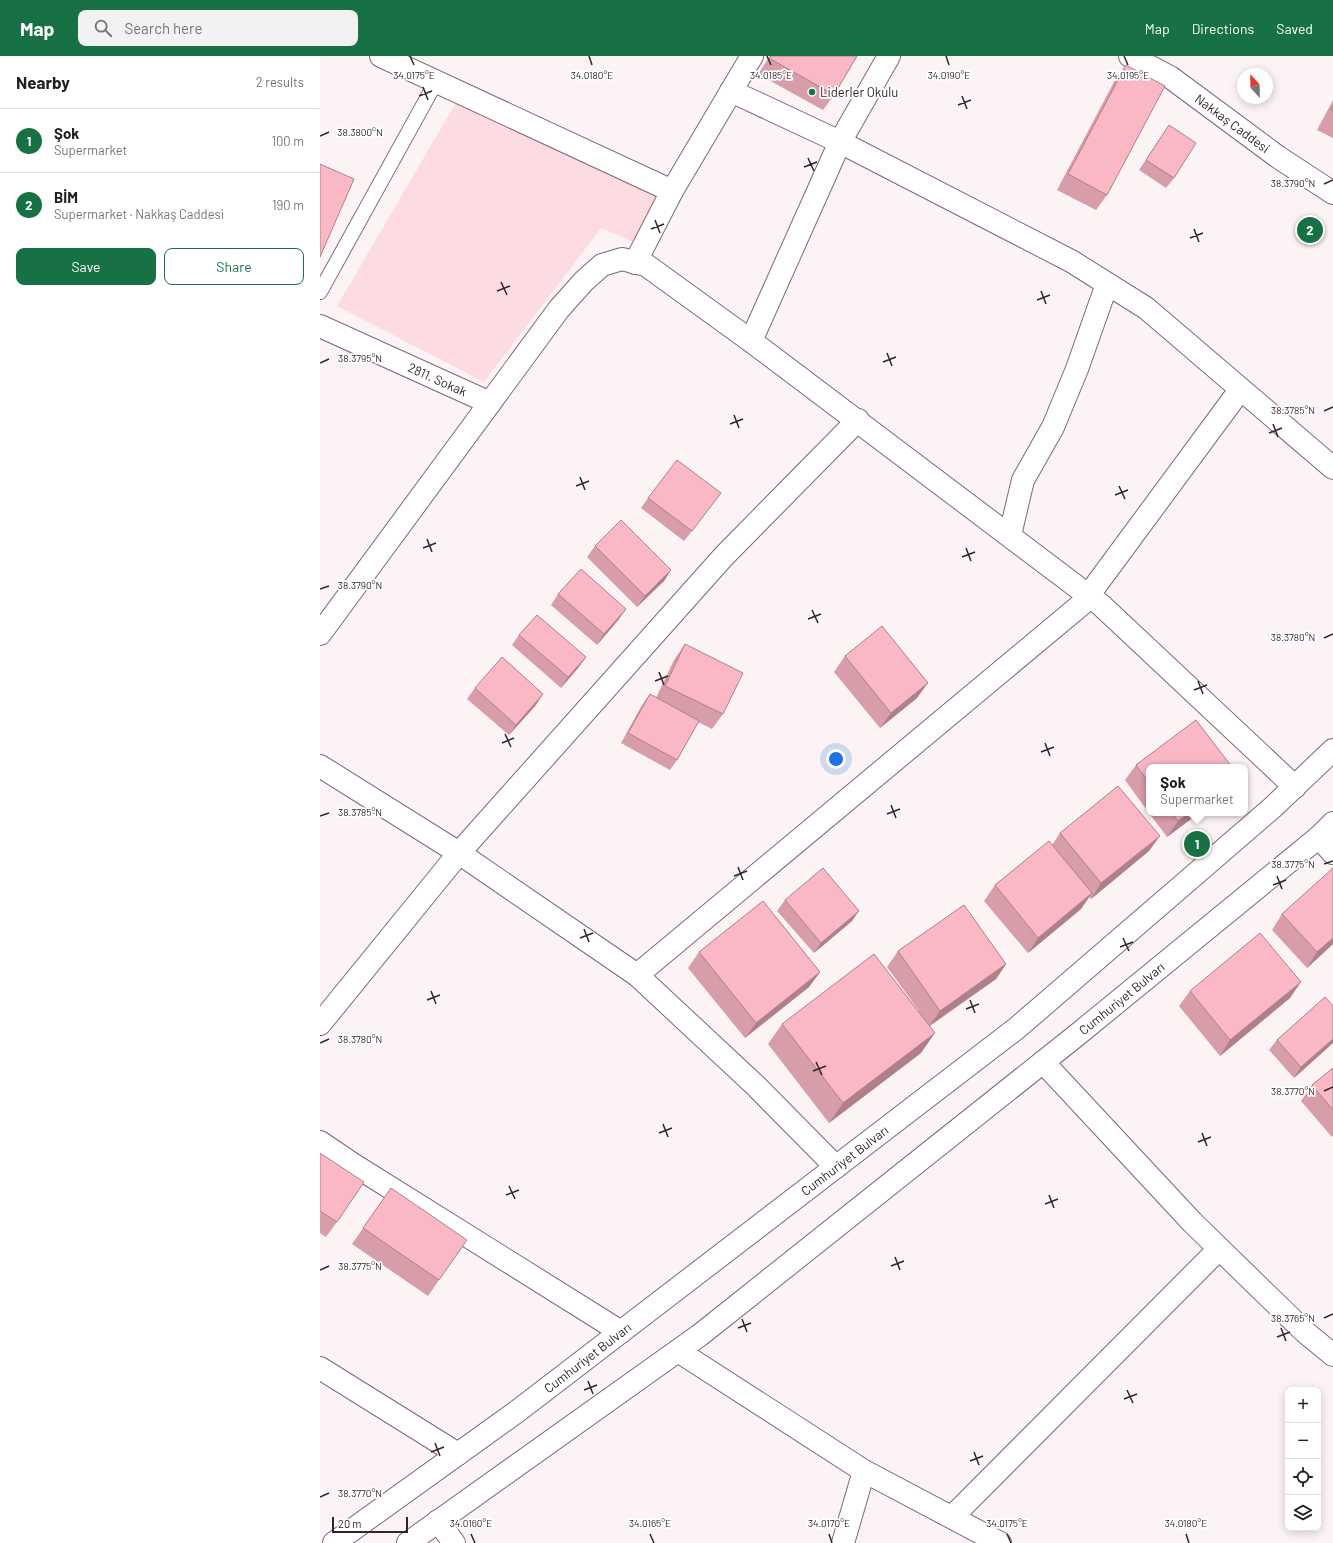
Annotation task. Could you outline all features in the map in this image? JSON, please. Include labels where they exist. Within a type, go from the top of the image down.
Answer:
[{"type":"street","points":[[381,56],[672,190]]},
{"type":"street","points":[[635,263],[672,190],[752,56]]},
{"type":"street","points":[[751,341],[840,142],[889,56]]},
{"type":"street","name":"Nakkaş Caddesi","points":[[1130,56],[1170,77],[1278,157],[1333,193]]},
{"type":"street","points":[[731,91],[840,142],[1071,261],[1146,308],[1333,468]]},
{"type":"street","points":[[320,634],[559,309],[584,281],[602,265],[622,259],[646,266],[751,341],[1101,604],[1294,787]]},
{"type":"street","points":[[1010,535],[1023,480],[1053,427],[1077,369],[1107,284]]},
{"type":"street","name":"2811. Sokak","points":[[320,326],[490,403]]},
{"type":"street","points":[[637,975],[1076,609],[1089,595],[1240,390]]},
{"type":"street","points":[[320,1024],[459,852],[724,556],[858,420]]},
{"type":"street","name":"Cumhuriyet Bulvarı","points":[[334,1543],[519,1410],[1017,1028],[1272,808],[1333,750]]},
{"type":"street","points":[[320,766],[459,852],[637,975],[756,1086],[836,1167]]},
{"type":"street","points":[[1326,830],[1333,853]]},
{"type":"street","name":"Cumhuriyet Bulvarı","points":[[408,1543],[700,1335],[1043,1062],[1326,830]]},
{"type":"street","points":[[1043,1062],[1192,1222],[1305,1332],[1333,1355]]},
{"type":"street","points":[[320,1142],[354,1165],[621,1332]]},
{"type":"street","points":[[952,1517],[1219,1249]]},
{"type":"street","points":[[678,1351],[864,1471],[1000,1543]]},
{"type":"street","points":[[320,1368],[458,1454]]},
{"type":"street","points":[[842,1543],[864,1471]]},
{"type":"street","points":[[438,1521],[454,1543]]},
{"type":"lane","points":[[320,292],[436,82]]},
{"type":"shaded area","points":[[457,101],[659,188],[635,243],[601,228],[484,382],[337,306]]},
{"type":"building","points":[[771,56],[857,56],[834,95],[769,58]]},
{"type":"building","points":[[1126,65],[1165,86],[1107,195],[1068,174]]},
{"type":"building","points":[[1169,125],[1196,143],[1174,178],[1146,160]]},
{"type":"building","points":[[320,164],[354,179],[320,257]]},
{"type":"building","points":[[677,460],[721,493],[692,531],[648,498]]},
{"type":"building","points":[[621,520],[671,570],[645,596],[595,546]]},
{"type":"building","points":[[581,569],[626,609],[604,634],[558,594]]},
{"type":"building","points":[[537,615],[586,657],[568,677],[519,635]]},
{"type":"building","points":[[882,626],[928,683],[891,713],[845,656]]},
{"type":"building","points":[[685,644],[743,673],[723,714],[665,686]]},
{"type":"building","points":[[502,657],[543,694],[516,725],[475,688]]},
{"type":"building","points":[[650,694],[699,721],[677,760],[628,733]]},
{"type":"building","points":[[1196,720],[1230,764],[1146,764],[1146,779],[1136,765]]},
{"type":"building","points":[[1118,786],[1160,836],[1101,883],[1060,833]]},
{"type":"building","points":[[1174,816],[1185,816],[1178,821]]},
{"type":"building","points":[[1049,841],[1092,893],[1038,938],[995,885]]},
{"type":"building","points":[[823,868],[859,911],[821,943],[785,900]]},
{"type":"building","points":[[1333,868],[1333,938],[1317,952],[1282,914]]},
{"type":"building","points":[[763,901],[820,972],[756,1023],[699,952]]},
{"type":"building","points":[[964,905],[1006,964],[940,1011],[898,951]]},
{"type":"building","points":[[1260,933],[1301,982],[1230,1040],[1190,991]]},
{"type":"building","points":[[874,954],[935,1033],[843,1103],[782,1024]]},
{"type":"building","points":[[1325,997],[1333,1006],[1333,1039],[1301,1067],[1277,1040]]},
{"type":"building","points":[[1333,1068],[1333,1110],[1312,1085]]},
{"type":"building","points":[[320,1153],[364,1182],[337,1222],[320,1211]]},
{"type":"building","points":[[391,1188],[467,1240],[439,1280],[363,1228]]},
{"type":"place","name":"Liderler Okulu","points":[[812,92]]},
{"type":"place","name":"BİM","points":[[1310,230]]},
{"type":"place","name":"Şok","points":[[1197,844]]}]
